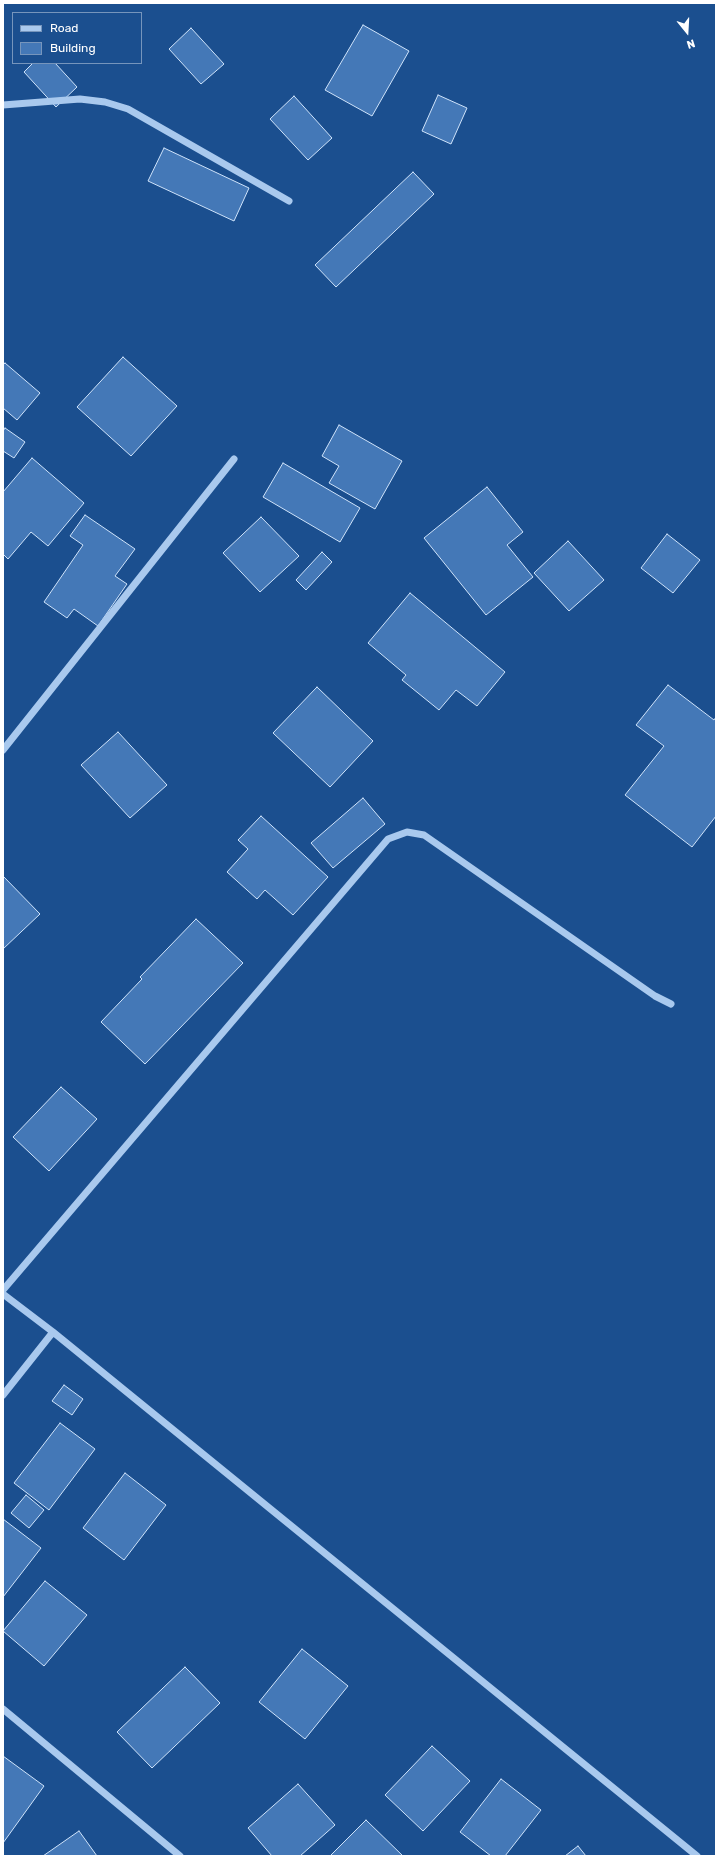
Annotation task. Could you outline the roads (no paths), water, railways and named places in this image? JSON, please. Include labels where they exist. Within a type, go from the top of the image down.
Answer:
[{"type":"street","points":[[3,105],[80,99],[105,102],[128,109],[289,201]]},
{"type":"street","points":[[3,750],[234,458]]},
{"type":"street","points":[[3,1290],[388,839],[407,832],[424,835],[654,996],[671,1004]]},
{"type":"street","points":[[3,1294],[53,1332],[697,1856]]},
{"type":"street","points":[[3,1396],[53,1332]]},
{"type":"street","points":[[3,1709],[180,1856]]}]
